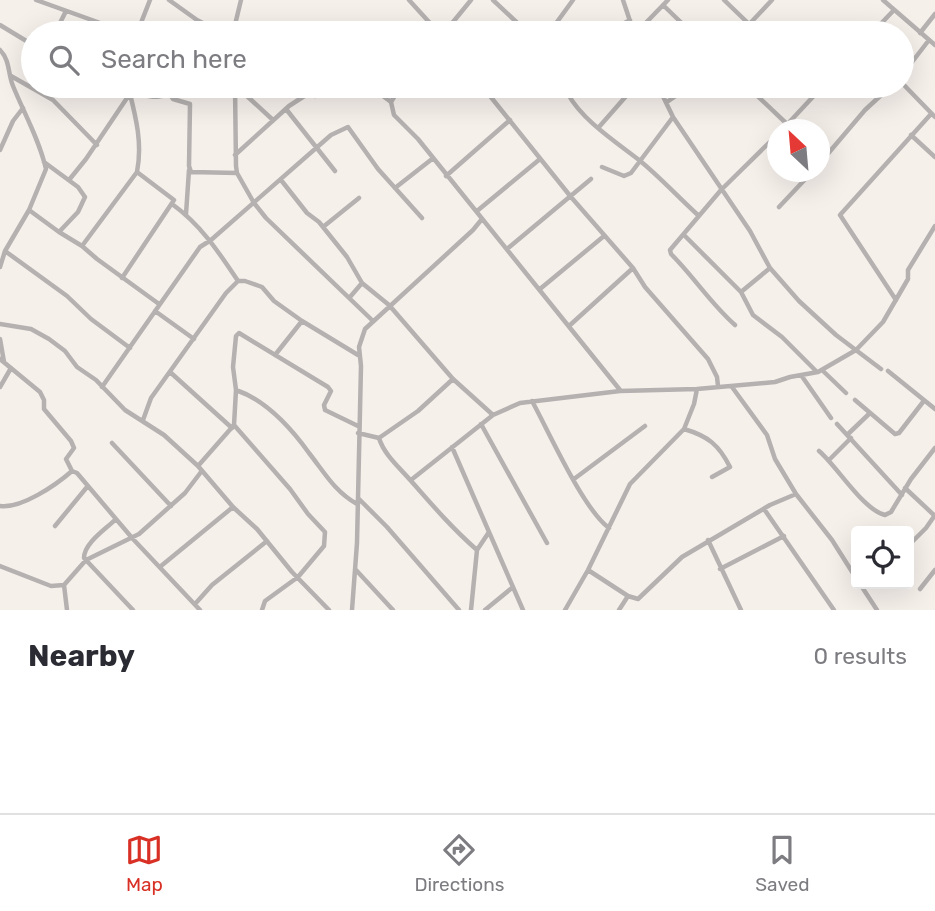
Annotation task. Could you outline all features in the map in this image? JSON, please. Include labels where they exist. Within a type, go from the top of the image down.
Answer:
[{"type":"street","points":[[36,0],[94,21]]},
{"type":"street","points":[[142,21],[150,0]]},
{"type":"street","points":[[169,0],[197,20]]},
{"type":"street","points":[[236,21],[241,0]]},
{"type":"street","points":[[409,0],[428,21]]},
{"type":"street","points":[[454,21],[471,0]]},
{"type":"street","points":[[493,0],[515,21]]},
{"type":"street","points":[[558,21],[573,0]]},
{"type":"street","points":[[623,0],[630,20]]},
{"type":"street","points":[[647,21],[668,0]]},
{"type":"street","points":[[724,0],[746,21]]},
{"type":"street","points":[[754,21],[772,0]]},
{"type":"street","points":[[883,0],[906,21]]},
{"type":"street","points":[[663,5],[680,21]]},
{"type":"street","points":[[883,21],[894,10]]},
{"type":"street","points":[[61,21],[66,11]]},
{"type":"street","points":[[920,33],[935,14]]},
{"type":"street","points":[[0,26],[21,38]]},
{"type":"street","points":[[914,28],[935,45]]},
{"type":"street","points":[[914,59],[929,40]]},
{"type":"street","points":[[0,50],[5,55],[10,76],[44,162],[45,171],[29,209],[1,257],[0,267]]},
{"type":"street","points":[[10,76],[21,82]]},
{"type":"street","points":[[896,300],[840,215],[911,135],[933,116],[914,96]]},
{"type":"street","points":[[49,98],[97,145]]},
{"type":"street","points":[[69,180],[97,145],[124,98]]},
{"type":"street","points":[[82,246],[137,172],[139,142],[131,98]]},
{"type":"street","points":[[172,98],[190,104],[190,169],[186,214]]},
{"type":"street","points":[[236,98],[234,155],[237,173],[254,203],[373,321]]},
{"type":"street","points":[[249,98],[274,120]]},
{"type":"street","points":[[234,155],[302,98]]},
{"type":"street","points":[[386,98],[391,102],[394,115],[418,139],[477,211],[620,391]]},
{"type":"street","points":[[391,102],[394,98]]},
{"type":"street","points":[[492,98],[571,197],[633,268],[645,287],[708,359],[718,377],[718,386]]},
{"type":"street","points":[[570,98],[616,144],[640,161],[699,216]]},
{"type":"street","points":[[599,127],[624,98]]},
{"type":"street","points":[[665,98],[673,117],[762,250],[770,268],[799,301],[881,369]]},
{"type":"street","points":[[667,102],[673,98]]},
{"type":"street","points":[[760,98],[782,119]]},
{"type":"street","points":[[792,119],[811,98]]},
{"type":"street","points":[[830,151],[878,98]]},
{"type":"street","points":[[0,149],[23,107]]},
{"type":"street","points":[[286,109],[335,172]]},
{"type":"street","points":[[602,167],[624,176],[631,173],[673,117]]},
{"type":"street","points":[[446,176],[510,120]]},
{"type":"street","points":[[102,387],[200,247],[331,135],[348,127],[378,169],[422,218]]},
{"type":"street","points":[[911,135],[935,157]]},
{"type":"street","points":[[735,325],[670,250],[721,190],[767,145]]},
{"type":"street","points":[[395,188],[432,159]]},
{"type":"street","points":[[477,211],[540,159]]},
{"type":"street","points":[[44,162],[83,192],[84,201],[59,232]]},
{"type":"street","points":[[190,169],[199,173],[237,173]]},
{"type":"street","points":[[122,278],[173,199],[137,172]]},
{"type":"street","points":[[507,249],[591,179]]},
{"type":"street","points":[[281,180],[347,257],[362,283],[389,305],[453,379],[493,415]]},
{"type":"street","points":[[779,207],[803,182]]},
{"type":"street","points":[[323,227],[359,198]]},
{"type":"street","points":[[172,204],[186,214],[211,240],[238,281]]},
{"type":"street","points":[[29,209],[159,304]]},
{"type":"street","points":[[352,610],[361,366],[359,355],[362,335],[389,305],[482,219]]},
{"type":"street","points":[[411,480],[493,415],[532,400],[620,391],[775,383],[820,371],[856,350],[883,322],[908,279],[908,270],[935,226]]},
{"type":"street","points":[[684,235],[741,292],[753,315],[846,393]]},
{"type":"street","points":[[540,289],[604,236]]},
{"type":"street","points":[[5,251],[67,296],[91,319],[130,348]]},
{"type":"street","points":[[569,326],[633,268]]},
{"type":"street","points":[[741,292],[770,268]]},
{"type":"street","points":[[143,420],[151,398],[226,293],[238,281],[262,287],[274,300],[302,321],[359,355]]},
{"type":"street","points":[[349,297],[362,283]]},
{"type":"street","points":[[155,311],[194,340]]},
{"type":"street","points":[[275,355],[302,321]]},
{"type":"street","points":[[0,324],[30,329],[65,351],[77,367],[96,380],[125,410],[143,420],[200,469],[329,610]]},
{"type":"street","points":[[0,566],[51,586],[64,585],[86,561],[133,539],[171,506],[233,426],[236,390],[233,367],[236,336],[239,333],[328,387],[331,391],[324,405],[325,410],[358,430],[379,438]]},
{"type":"street","points":[[0,339],[2,361],[40,392],[44,409],[71,441],[74,448],[66,459],[72,471],[77,473],[133,539],[200,610]]},
{"type":"street","points":[[0,387],[11,368]]},
{"type":"street","points":[[888,371],[935,410]]},
{"type":"street","points":[[170,372],[233,426],[325,532],[324,546],[298,577],[265,601],[262,610]]},
{"type":"street","points":[[801,376],[831,418]]},
{"type":"street","points":[[379,438],[418,411],[453,379]]},
{"type":"street","points":[[732,387],[767,435],[775,459],[796,494],[832,540],[851,570]]},
{"type":"street","points":[[565,610],[588,570],[630,484],[684,429],[697,389]]},
{"type":"street","points":[[236,390],[268,408],[309,451],[344,497],[357,501],[387,527],[458,610]]},
{"type":"street","points":[[532,400],[574,479],[600,521],[609,528]]},
{"type":"street","points":[[855,400],[895,434],[899,433],[923,402]]},
{"type":"street","points":[[829,460],[870,413]]},
{"type":"street","points":[[481,424],[547,543]]},
{"type":"street","points":[[837,424],[902,495]]},
{"type":"street","points":[[574,479],[645,426]]},
{"type":"street","points":[[684,429],[703,434],[724,456],[730,467],[712,477]]},
{"type":"street","points":[[379,438],[381,445],[452,528],[477,550]]},
{"type":"street","points":[[113,443],[171,506]]},
{"type":"street","points":[[452,447],[523,610]]},
{"type":"street","points":[[819,451],[879,514],[885,515],[891,512],[935,448]]},
{"type":"street","points":[[0,506],[14,506],[72,471]]},
{"type":"street","points":[[55,526],[87,487]]},
{"type":"street","points":[[905,488],[935,516],[914,540]]},
{"type":"street","points":[[588,570],[628,596],[638,599],[682,557],[764,509],[796,494]]},
{"type":"street","points":[[161,566],[233,507]]},
{"type":"street","points":[[764,509],[834,610]]},
{"type":"street","points":[[116,519],[83,553],[86,561],[133,610]]},
{"type":"street","points":[[471,610],[477,550],[489,531]]},
{"type":"street","points":[[720,569],[784,536]]},
{"type":"street","points":[[708,540],[741,610]]},
{"type":"street","points":[[195,604],[228,571],[267,541]]},
{"type":"street","points":[[355,569],[393,610]]},
{"type":"street","points":[[920,589],[935,570]]},
{"type":"street","points":[[64,585],[66,610]]},
{"type":"street","points":[[485,610],[513,586]]},
{"type":"street","points":[[863,589],[877,610]]},
{"type":"street","points":[[620,610],[628,596]]}]
